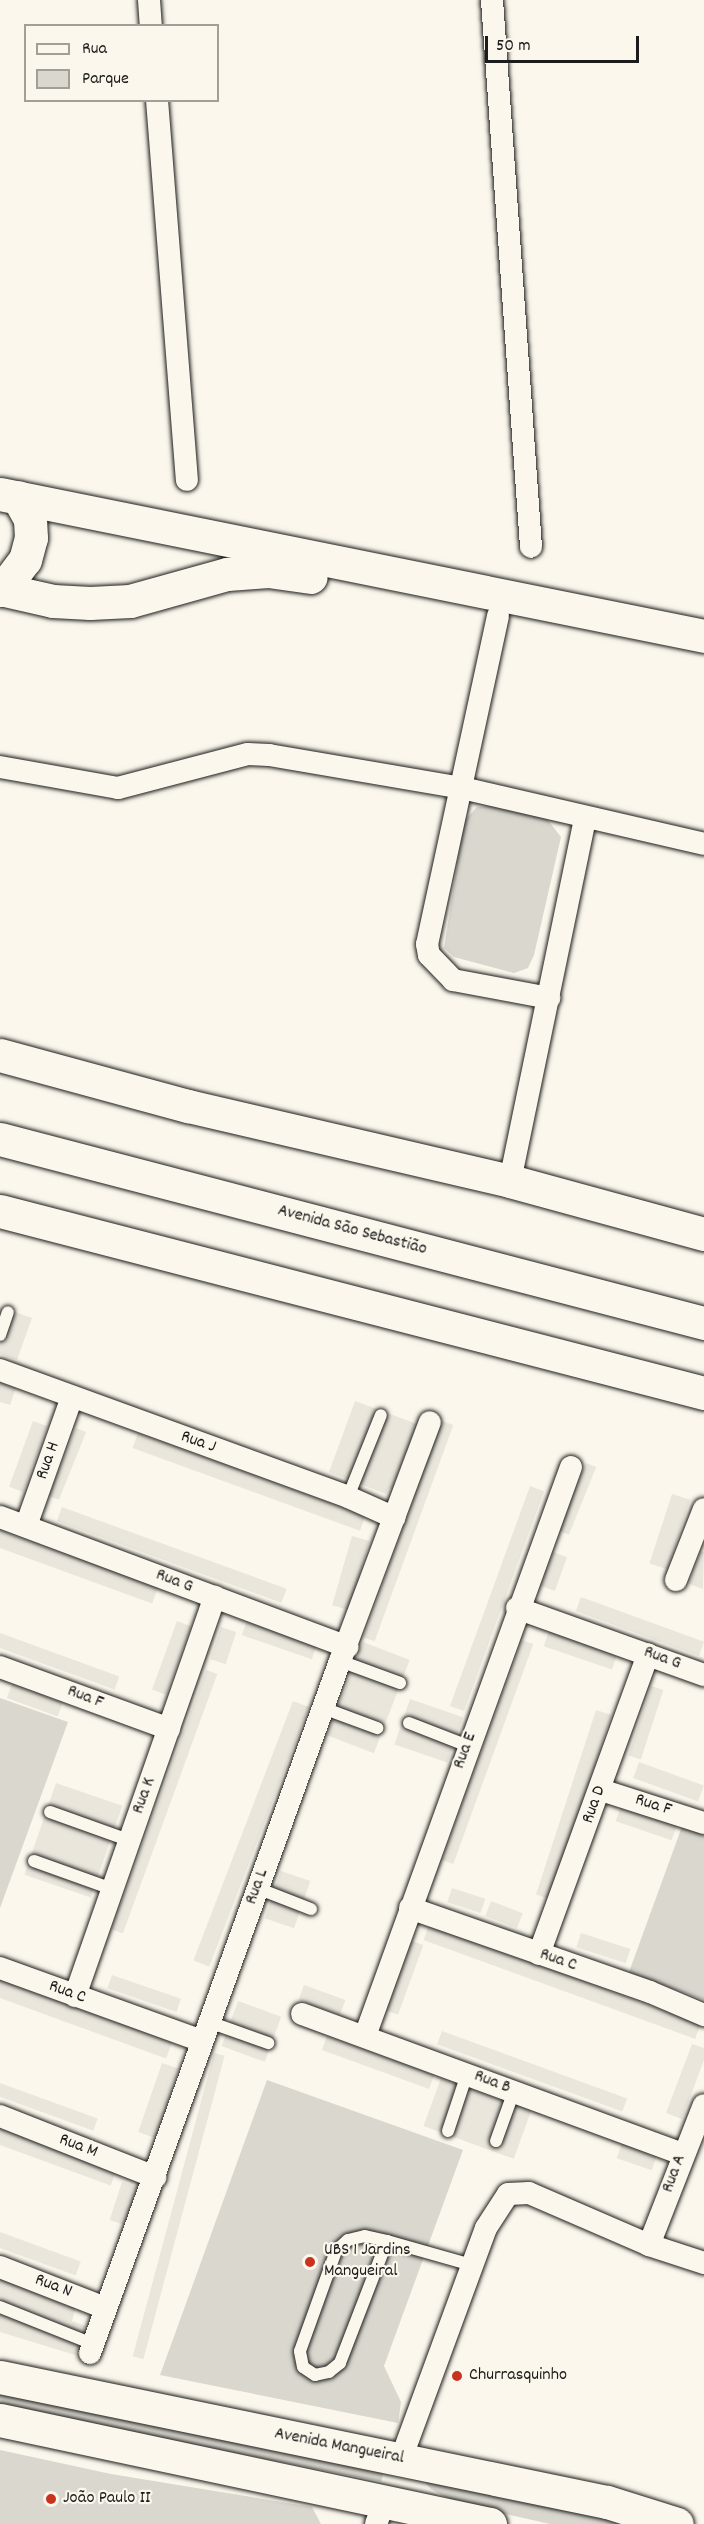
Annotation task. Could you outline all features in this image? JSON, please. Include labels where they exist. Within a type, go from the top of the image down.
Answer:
[{"type":"street","points":[[149,0],[151,24]]},
{"type":"street","points":[[492,0],[531,547]]},
{"type":"street","points":[[157,102],[187,480]]},
{"type":"street","points":[[9,495],[30,519],[31,538],[26,560],[1,590],[53,601],[130,601],[227,574],[268,571],[338,582],[704,658]]},
{"type":"street","points":[[9,495],[704,636]]},
{"type":"street","points":[[498,616],[427,944],[429,955],[453,980],[549,998]]},
{"type":"street","points":[[0,767],[118,788],[248,754],[462,788],[585,819],[704,844]]},
{"type":"street","points":[[510,1181],[585,819]]},
{"type":"street","points":[[0,1054],[188,1106],[510,1181],[704,1234]]},
{"type":"street","name":"Avenida São Sebastião","points":[[0,1139],[704,1323]]},
{"type":"street","points":[[0,1211],[704,1393]]},
{"type":"street","name":"Rua J","points":[[0,1370],[348,1497],[395,1518]]},
{"type":"street","name":"Rua H","points":[[26,1526],[72,1397]]},
{"type":"street","name":"Rua L","points":[[92,2349],[105,2308],[156,2177],[205,2032],[322,1708],[430,1422]]},
{"type":"street","name":"Rua E","points":[[365,2036],[468,1746],[571,1467]]},
{"type":"street","name":"Rua G","points":[[0,1517],[215,1598],[343,1654]]},
{"type":"street","points":[[676,1580],[702,1520]]},
{"type":"street","name":"Rua K","points":[[75,1996],[215,1598]]},
{"type":"street","name":"Rua G","points":[[518,1608],[704,1674]]},
{"type":"street","name":"Rua D","points":[[539,1954],[601,1790],[648,1654]]},
{"type":"street","name":"Rua F","points":[[0,1667],[169,1730]]},
{"type":"street","name":"Rua F","points":[[601,1790],[704,1823]]},
{"type":"street","name":"Rua C","points":[[410,1908],[650,1992],[704,2016]]},
{"type":"street","name":"Rua C","points":[[0,1968],[75,1996],[205,2032]]},
{"type":"street","name":"Rua B","points":[[302,2014],[682,2154]]},
{"type":"street","name":"Rua A","points":[[650,2245],[682,2154],[704,2105]]},
{"type":"street","name":"Rua M","points":[[0,2116],[156,2177]]},
{"type":"street","points":[[400,2459],[471,2265],[494,2211],[513,2192],[529,2193],[650,2245],[704,2264]]},
{"type":"street","name":"Rua N","points":[[0,2267],[105,2308]]},
{"type":"street","name":"Avenida Mangueiral","points":[[0,2377],[228,2427],[400,2459],[607,2502],[676,2524]]},
{"type":"street","points":[[0,2420],[220,2466],[380,2512],[490,2524]]},
{"type":"street","points":[[220,2466],[219,2447],[228,2427]]},
{"type":"lane","points":[[0,1335],[8,1312]]},
{"type":"lane","points":[[348,1497],[381,1415]]},
{"type":"lane","points":[[343,1654],[400,1683]]},
{"type":"lane","points":[[322,1708],[377,1728]]},
{"type":"lane","points":[[409,1723],[468,1746]]},
{"type":"lane","points":[[50,1812],[128,1840]]},
{"type":"lane","points":[[34,1861],[112,1889]]},
{"type":"lane","points":[[257,1888],[311,1909]]},
{"type":"lane","points":[[205,2032],[268,2043]]},
{"type":"lane","points":[[448,2131],[467,2074]]},
{"type":"lane","points":[[496,2141],[514,2091]]},
{"type":"lane","points":[[387,2241],[340,2363],[329,2372],[315,2375],[303,2367],[300,2351],[336,2251],[348,2240],[365,2236],[387,2241],[471,2265]]},
{"type":"lane","points":[[0,2307],[92,2349]]},
{"type":"shaded area","points":[[0,1307],[32,1318],[17,1360],[0,1354]]},
{"type":"shaded area","points":[[0,1383],[16,1388],[10,1405],[0,1402]]},
{"type":"shaded area","points":[[355,1401],[417,1424],[392,1489],[389,1488],[386,1494],[329,1472]]},
{"type":"shaded area","points":[[33,1421],[47,1426],[23,1492],[9,1487]]},
{"type":"shaded area","points":[[442,1421],[453,1425],[375,1641],[363,1637]]},
{"type":"shaded area","points":[[76,1428],[86,1432],[59,1500],[49,1496]]},
{"type":"shaded area","points":[[138,1433],[365,1516],[360,1531],[133,1448]]},
{"type":"shaded area","points":[[586,1463],[596,1467],[569,1535],[559,1531]]},
{"type":"shaded area","points":[[530,1486],[544,1491],[464,1711],[450,1706]]},
{"type":"shaded area","points":[[672,1494],[690,1500],[668,1569],[649,1563]]},
{"type":"shaded area","points":[[62,1507],[287,1589],[281,1603],[57,1521]]},
{"type":"shaded area","points":[[0,1530],[158,1587],[152,1603],[0,1548]]},
{"type":"shaded area","points":[[352,1536],[369,1541],[349,1610],[332,1605]]},
{"type":"shaded area","points":[[701,1551],[704,1552],[703,1589],[689,1584]]},
{"type":"shaded area","points":[[553,1552],[567,1557],[555,1591],[541,1586]]},
{"type":"shaded area","points":[[581,1597],[704,1642],[699,1656],[576,1611]]},
{"type":"shaded area","points":[[247,1620],[317,1644],[312,1659],[242,1635]]},
{"type":"shaded area","points":[[177,1621],[191,1626],[166,1695],[152,1690]]},
{"type":"shaded area","points":[[221,1627],[236,1632],[226,1664],[210,1659]]},
{"type":"shaded area","points":[[549,1631],[617,1654],[612,1670],[544,1646]]},
{"type":"shaded area","points":[[0,1633],[119,1676],[115,1690],[0,1648]]},
{"type":"shaded area","points":[[522,1640],[533,1644],[453,1864],[442,1860]]},
{"type":"shaded area","points":[[363,1642],[410,1660],[374,1753],[327,1735]]},
{"type":"shaded area","points":[[206,1670],[217,1674],[123,1933],[112,1929]]},
{"type":"shaded area","points":[[12,1684],[63,1702],[58,1717],[7,1698]]},
{"type":"shaded area","points":[[651,1686],[663,1690],[641,1759],[628,1755]]},
{"type":"shaded area","points":[[410,1699],[463,1717],[447,1763],[394,1744]]},
{"type":"shaded area","points":[[293,1701],[309,1707],[209,1967],[193,1961]]},
{"type":"shaded area","points":[[596,1710],[611,1715],[551,1899],[536,1895]]},
{"type":"shaded area","points":[[639,1762],[704,1786],[698,1802],[633,1778]]},
{"type":"shaded area","points":[[56,1783],[122,1806],[91,1898],[24,1875]]},
{"type":"shaded area","points":[[621,1806],[677,1825],[672,1840],[616,1821]]},
{"type":"shaded area","points":[[281,1871],[310,1881],[294,1928],[265,1918]]},
{"type":"shaded area","points":[[452,1888],[485,1899],[481,1913],[447,1902]]},
{"type":"shaded area","points":[[491,1901],[523,1913],[517,1928],[485,1916]]},
{"type":"shaded area","points":[[429,1925],[701,2024],[695,2039],[424,1940]]},
{"type":"shaded area","points":[[581,1933],[630,1949],[626,1963],[576,1947]]},
{"type":"shaded area","points":[[412,1941],[423,1945],[398,2015],[387,2011]]},
{"type":"shaded area","points":[[112,1975],[181,1999],[176,2012],[107,1988]]},
{"type":"shaded area","points":[[0,1980],[172,2043],[166,2059],[0,1998]]},
{"type":"shaded area","points":[[304,1985],[345,2000],[340,2015],[299,2000]]},
{"type":"shaded area","points":[[238,2001],[281,2017],[265,2062],[222,2046]]},
{"type":"shaded area","points":[[442,2031],[627,2098],[622,2112],[437,2044]]},
{"type":"shaded area","points":[[327,2036],[434,2075],[429,2089],[322,2050]]},
{"type":"shaded area","points":[[692,2044],[704,2048],[704,2060],[682,2119],[666,2113]]},
{"type":"shaded area","points":[[214,2053],[225,2056],[143,2359],[133,2356]]},
{"type":"shaded area","points":[[162,2063],[179,2069],[155,2138],[138,2132]]},
{"type":"shaded area","points":[[441,2078],[531,2111],[514,2159],[424,2126]]},
{"type":"shaded area","points":[[0,2083],[98,2119],[93,2131],[0,2097]]},
{"type":"shaded area","points":[[0,2127],[117,2169],[111,2185],[0,2145]]},
{"type":"shaded area","points":[[622,2143],[657,2155],[652,2170],[617,2158]]},
{"type":"shaded area","points":[[122,2182],[137,2187],[125,2225],[110,2220]]},
{"type":"shaded area","points":[[0,2232],[81,2261],[76,2276],[0,2248]]},
{"type":"shaded area","points":[[0,2279],[76,2306],[72,2321],[85,2326],[75,2355],[0,2332]]},
{"type":"green space","points":[[491,806],[547,819],[561,837],[534,955],[528,968],[514,973],[454,957],[444,948],[464,821],[477,807]]},
{"type":"green space","points":[[0,1698],[68,1722],[0,1908]]},
{"type":"green space","points":[[684,1821],[704,1828],[704,2000],[629,1972]]},
{"type":"green space","name":"UBS 1 Jardins Mangueiral","points":[[267,2080],[463,2150],[384,2366],[401,2402],[398,2423],[160,2375]]},
{"type":"green space","points":[[0,2389],[385,2464],[381,2481],[0,2407]]},
{"type":"green space","points":[[0,2450],[111,2474],[312,2507],[321,2524],[0,2524]]},
{"type":"green space","points":[[422,2479],[568,2508],[622,2524],[550,2524],[456,2503],[431,2489]]},
{"type":"place","name":"UBS 1 Jardins Mangueiral","points":[[310,2262]]},
{"type":"place","name":"Churrasquinho","points":[[457,2376]]},
{"type":"place","name":"João Paulo II","points":[[51,2499]]}]
